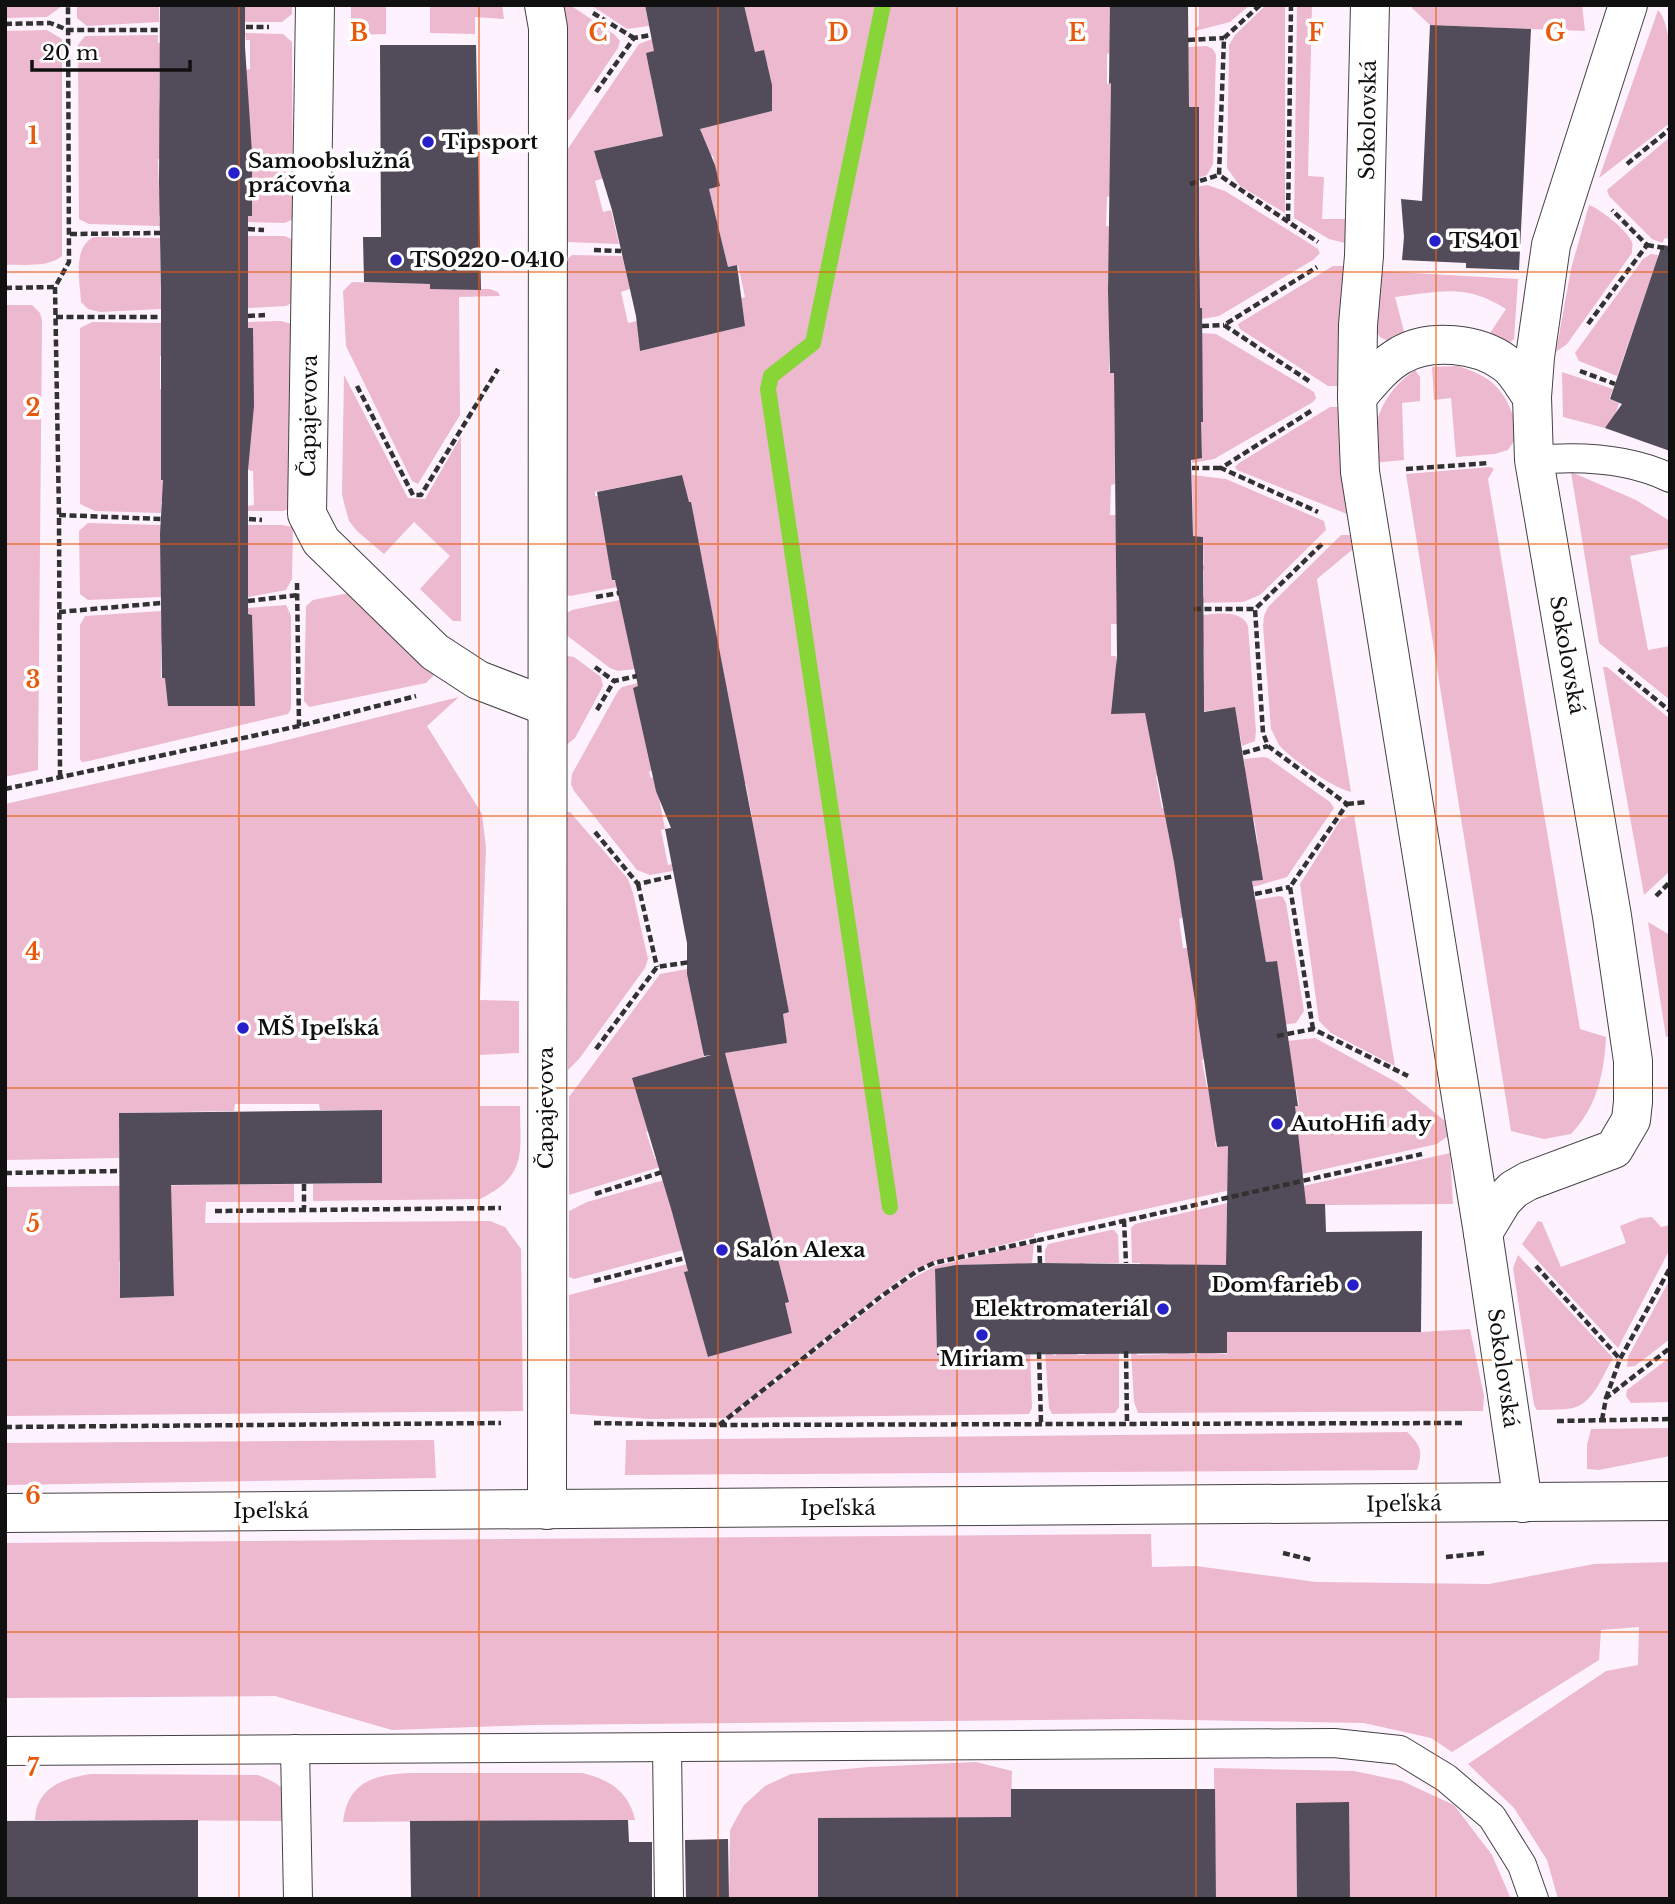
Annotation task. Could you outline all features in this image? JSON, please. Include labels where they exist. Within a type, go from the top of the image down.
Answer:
[{"type":"street","name":"Čapajevova","points":[[307,514],[315,5]]},
{"type":"street","name":"Čapajevova","points":[[544,5],[548,27],[547,1510]]},
{"type":"street","name":"Sokolovská","points":[[1370,5],[1364,256],[1358,325],[1339,401],[1360,472],[1355,522],[1468,1143],[1488,1225],[1523,1503]]},
{"type":"street","name":"Sokolovská","points":[[1488,1225],[1503,1200],[1514,1189],[1528,1181],[1615,1149],[1631,1120],[1633,1102],[1633,1061],[1612,916],[1534,460],[1532,397],[1547,360],[1551,245],[1621,15]]},
{"type":"street","points":[[1339,401],[1402,354],[1436,344],[1468,346],[1506,363],[1532,397]]},
{"type":"street","points":[[307,514],[321,541],[435,652],[478,680],[546,706]]},
{"type":"street","name":"Ipeľská","points":[[5,1513],[1670,1501]]},
{"type":"lane","points":[[1534,460],[1564,458],[1634,465],[1670,478]]},
{"type":"lane","points":[[5,1751],[1334,1743],[1400,1750],[1446,1778],[1492,1817],[1522,1865],[1534,1899]]},
{"type":"lane","points":[[667,1747],[668,1899]]},
{"type":"lane","points":[[295,1749],[298,1899]]},
{"type":"path","points":[[60,777],[55,287],[69,262],[68,5]]},
{"type":"path","points":[[1188,40],[1224,38],[1260,5]]},
{"type":"path","points":[[1288,222],[1291,5]]},
{"type":"path","points":[[591,12],[634,38]]},
{"type":"path","points":[[5,24],[50,23],[68,30],[158,30]]},
{"type":"path","points":[[1219,175],[1224,38]]},
{"type":"path","points":[[1622,169],[1670,129]]},
{"type":"path","points":[[1219,175],[1327,248]]},
{"type":"path","points":[[1190,184],[1219,175]]},
{"type":"path","points":[[1603,201],[1647,244],[1670,249]]},
{"type":"path","points":[[70,234],[160,233]]},
{"type":"path","points":[[1615,384],[1547,360],[1647,244]]},
{"type":"path","points":[[1202,326],[1224,325],[1326,262]]},
{"type":"path","points":[[5,288],[55,287]]},
{"type":"path","points":[[56,317],[161,317]]},
{"type":"path","points":[[1224,325],[1311,383]]},
{"type":"path","points":[[356,384],[412,495],[421,495],[504,359]]},
{"type":"path","points":[[1221,468],[1339,401]]},
{"type":"path","points":[[1430,458],[1431,467]]},
{"type":"path","points":[[1458,464],[1466,464]]},
{"type":"path","points":[[1192,468],[1221,468],[1355,522],[1255,609],[1194,609]]},
{"type":"path","points":[[299,726],[297,545],[307,514]]},
{"type":"path","points":[[59,515],[161,519]]},
{"type":"path","points":[[59,612],[161,603]]},
{"type":"path","points":[[1255,609],[1263,733],[1268,746],[1347,804],[1290,887],[1313,1029]]},
{"type":"path","points":[[1617,667],[1670,711]]},
{"type":"path","points":[[593,716],[614,681],[637,676]]},
{"type":"path","points":[[5,789],[299,726],[478,680]]},
{"type":"path","points":[[1243,753],[1268,746]]},
{"type":"path","points":[[594,831],[638,884],[657,967]]},
{"type":"path","points":[[638,884],[674,876]]},
{"type":"path","points":[[1255,894],[1290,887]]},
{"type":"path","points":[[547,1100],[565,1091],[657,967],[691,962]]},
{"type":"path","points":[[1277,1036],[1313,1029],[1461,1102]]},
{"type":"path","points":[[718,1425],[879,1298],[934,1263],[1468,1143]]},
{"type":"path","points":[[5,1173],[119,1171]]},
{"type":"path","points":[[215,1211],[480,1206],[547,1210],[662,1172]]},
{"type":"path","points":[[304,1184],[304,1209]]},
{"type":"path","points":[[1124,1220],[1126,1263]]},
{"type":"path","points":[[1488,1225],[1620,1359]]},
{"type":"path","points":[[1039,1240],[1041,1263]]},
{"type":"path","points":[[547,1293],[685,1258]]},
{"type":"path","points":[[1602,1420],[1606,1398],[1620,1359],[1670,1268]]},
{"type":"path","points":[[1606,1398],[1670,1349]]},
{"type":"path","points":[[1039,1352],[1041,1423]]},
{"type":"path","points":[[1126,1352],[1127,1423]]},
{"type":"path","points":[[5,1427],[547,1422],[718,1425],[1512,1423],[1670,1419]]},
{"type":"shaded area","points":[[5,5],[62,6],[47,17],[5,18]]},
{"type":"shaded area","points":[[77,5],[159,5],[159,22],[87,26],[77,18]]},
{"type":"shaded area","points":[[245,5],[292,5],[292,14],[282,22],[245,22]]},
{"type":"shaded area","points":[[351,5],[386,5],[386,34],[351,35]]},
{"type":"shaded area","points":[[430,5],[502,5],[504,19],[475,17],[475,34],[430,33]]},
{"type":"shaded area","points":[[570,5],[620,41],[618,48],[564,124],[562,6]]},
{"type":"shaded area","points":[[591,5],[645,5],[649,26],[627,29]]},
{"type":"shaded area","points":[[744,5],[1110,5],[1107,84],[1111,83],[1110,196],[1107,197],[1106,226],[1111,227],[1108,284],[1113,339],[1109,340],[1109,372],[1114,373],[1115,484],[1111,485],[1110,515],[1116,515],[1117,624],[1111,624],[1111,656],[1116,656],[1117,708],[1204,682],[1204,650],[1193,616],[1232,614],[1239,616],[1248,626],[1255,741],[1242,746],[1240,735],[1230,738],[1230,708],[1198,712],[1160,774],[1156,776],[1162,808],[1167,808],[1185,916],[1179,919],[1183,948],[1188,948],[1206,1058],[1202,1060],[1207,1088],[1212,1088],[1219,1141],[1215,1142],[1216,1147],[1298,1135],[1288,1107],[1299,1105],[1293,1072],[1278,1042],[1315,1038],[1398,1083],[1445,1121],[1448,1136],[1437,1144],[1034,1234],[1034,1237],[933,1262],[895,1283],[726,1418],[650,1419],[570,1414],[569,1295],[687,1264],[689,1270],[685,1272],[709,1357],[792,1332],[791,1329],[786,1330],[719,1054],[787,1043],[780,1015],[789,1012],[756,842],[743,819],[752,817],[746,784],[736,786],[724,675],[702,560],[682,504],[682,475],[595,492],[595,496],[600,496],[612,580],[616,581],[618,587],[570,596],[565,594],[566,260],[572,255],[622,256],[630,289],[621,292],[628,323],[637,321],[640,351],[745,326],[735,300],[745,297],[738,265],[728,267],[709,189],[719,185],[713,156],[703,157],[698,133],[701,132],[700,129],[772,111],[772,107],[767,108],[762,83],[771,80],[764,51],[755,52]]},
{"type":"shaded area","points":[[1199,5],[1250,5],[1230,22],[1195,31],[1199,26]]},
{"type":"shaded area","points":[[1266,5],[1285,5],[1285,213],[1240,186],[1227,168],[1229,45],[1235,35]]},
{"type":"shaded area","points":[[1297,5],[1312,5],[1308,176],[1324,177],[1322,219],[1346,219],[1345,243],[1329,239],[1294,218]]},
{"type":"shaded area","points":[[1412,5],[1582,5],[1585,31],[1430,25]]},
{"type":"shaded area","points":[[1658,10],[1667,31],[1669,46],[1670,123],[1599,178]]},
{"type":"shaded area","points":[[47,30],[62,39],[62,256],[43,264],[5,265],[5,31]]},
{"type":"shaded area","points":[[245,33],[283,34],[292,42],[293,219],[285,223],[248,222],[247,216],[252,216],[246,70],[250,69],[250,40],[246,40]]},
{"type":"shaded area","points":[[158,35],[158,43],[169,43],[159,69],[159,101],[168,158],[158,159],[159,191],[169,216],[159,216],[160,226],[89,224],[79,219],[78,45],[85,36]]},
{"type":"shaded area","points":[[652,39],[660,75],[651,77],[657,108],[671,134],[594,151],[595,156],[598,155],[604,178],[595,181],[603,212],[611,210],[619,244],[566,242],[565,153],[639,44]]},
{"type":"shaded area","points":[[1207,46],[1213,49],[1216,55],[1213,164],[1207,175],[1190,181],[1188,47]]},
{"type":"shaded area","points":[[1670,137],[1670,239],[1665,238],[1662,243],[1652,239],[1609,196],[1607,190]]},
{"type":"shaded area","points":[[1207,185],[1225,191],[1309,243],[1320,253],[1313,260],[1219,316],[1202,319],[1191,308],[1200,255],[1199,223],[1191,222],[1190,188]]},
{"type":"shaded area","points":[[1589,205],[1606,215],[1625,232],[1632,242],[1632,253],[1567,344],[1556,352],[1571,269]]},
{"type":"shaded area","points":[[248,236],[285,236],[293,240],[293,302],[286,306],[248,308]]},
{"type":"shaded area","points":[[94,237],[160,238],[161,309],[100,312],[88,309],[81,302],[80,257],[87,242]]},
{"type":"shaded area","points":[[1651,254],[1658,255],[1657,261],[1617,376],[1579,361],[1575,353],[1643,259]]},
{"type":"shaded area","points":[[1333,266],[1345,266],[1342,386],[1328,386],[1240,329],[1238,324]]},
{"type":"shaded area","points":[[1379,271],[1518,279],[1514,339],[1505,347],[1488,336],[1506,309],[1478,295],[1452,291],[1395,297],[1405,335],[1390,342],[1380,337],[1376,331]]},
{"type":"shaded area","points":[[352,282],[430,284],[430,289],[490,289],[498,292],[500,296],[459,297],[460,415],[418,484],[412,481],[346,346],[343,291]]},
{"type":"shaded area","points":[[5,305],[32,305],[40,313],[42,321],[38,770],[5,777]]},
{"type":"shaded area","points":[[281,321],[292,324],[292,508],[283,511],[248,511],[248,506],[254,505],[253,471],[248,470],[253,328],[248,328],[248,322]]},
{"type":"shaded area","points":[[92,322],[161,323],[161,333],[171,333],[172,356],[160,356],[160,389],[172,390],[161,443],[161,479],[170,480],[170,501],[161,501],[161,513],[95,511],[80,504],[80,328]]},
{"type":"shaded area","points":[[1202,333],[1216,334],[1314,392],[1316,398],[1214,459],[1192,463],[1192,456],[1202,457],[1201,429],[1192,422],[1203,421],[1203,396],[1194,395]]},
{"type":"shaded area","points":[[1458,366],[1483,376],[1505,398],[1519,434],[1508,450],[1495,454],[1456,457],[1451,398],[1434,400],[1432,367]]},
{"type":"shaded area","points":[[1415,370],[1420,377],[1420,401],[1402,403],[1404,460],[1373,463],[1374,435],[1381,410],[1394,389]]},
{"type":"shaded area","points":[[1562,372],[1613,389],[1609,399],[1619,403],[1612,425],[1605,428],[1563,417]]},
{"type":"shaded area","points":[[344,375],[408,498],[425,499],[461,436],[461,621],[453,621],[420,589],[450,556],[414,522],[384,554],[349,521],[342,494]]},
{"type":"shaded area","points":[[1330,407],[1342,407],[1347,514],[1235,467],[1239,463]]},
{"type":"shaded area","points":[[1490,467],[1494,469],[1488,479],[1580,1029],[1606,1037],[1601,1077],[1587,1113],[1571,1134],[1544,1139],[1511,1131],[1406,474]]},
{"type":"shaded area","points":[[1571,472],[1636,500],[1670,521],[1670,548],[1630,556],[1648,650],[1670,646],[1670,700],[1599,643]]},
{"type":"shaded area","points":[[1192,475],[1226,479],[1324,521],[1326,530],[1260,595],[1243,602],[1193,603],[1194,598],[1204,597],[1204,570],[1193,570],[1204,565],[1203,537],[1193,536]]},
{"type":"shaded area","points":[[88,523],[161,525],[161,597],[88,600],[80,594],[79,531]]},
{"type":"shaded area","points":[[248,525],[293,527],[292,579],[286,590],[248,597]]},
{"type":"shaded area","points":[[1341,535],[1350,535],[1353,549],[1317,579],[1351,792],[1313,772],[1278,743],[1271,729],[1263,626],[1268,607]]},
{"type":"shaded area","points":[[349,593],[434,675],[426,683],[309,707],[304,701],[306,606],[313,600]]},
{"type":"shaded area","points":[[620,600],[635,669],[618,671],[610,668],[565,634],[565,614],[572,610]]},
{"type":"shaded area","points":[[286,605],[291,616],[291,709],[288,714],[82,762],[80,625],[85,616],[161,611],[161,622],[171,622],[171,642],[161,643],[161,678],[172,678],[169,706],[253,706],[252,615],[248,614],[248,608]]},
{"type":"shaded area","points":[[564,657],[574,657],[601,677],[603,686],[575,738],[564,747]]},
{"type":"shaded area","points":[[1603,667],[1607,667],[1670,719],[1670,871],[1644,895]]},
{"type":"shaded area","points":[[638,683],[639,686],[633,688],[654,769],[649,772],[651,778],[655,777],[665,829],[661,830],[668,865],[672,864],[673,871],[650,875],[637,870],[571,784],[572,774],[618,691],[622,687]]},
{"type":"shaded area","name":"MŠ Ipeľská","points":[[459,697],[427,726],[482,814],[486,848],[480,1000],[519,1001],[519,1053],[480,1055],[480,1106],[520,1106],[518,1161],[506,1181],[480,1199],[313,1201],[313,1184],[382,1183],[382,1110],[320,1110],[319,1104],[235,1104],[234,1111],[119,1113],[119,1158],[5,1160],[5,804],[271,744]]},
{"type":"shaded area","points":[[1263,757],[1330,802],[1334,808],[1287,877],[1253,887],[1252,881],[1262,880],[1248,847],[1258,844],[1254,819],[1242,821],[1234,770],[1245,768],[1244,759]]},
{"type":"shaded area","points":[[566,812],[570,812],[628,879],[648,959],[645,968],[579,1059],[568,1070]]},
{"type":"shaded area","points":[[1354,815],[1395,1066],[1331,1033],[1319,1021],[1300,884],[1341,819]]},
{"type":"shaded area","points":[[1283,897],[1286,903],[1304,1011],[1296,1023],[1276,1026],[1277,961],[1266,962],[1255,900]]},
{"type":"shaded area","points":[[1648,922],[1670,935],[1669,1036],[1666,1037]]},
{"type":"shaded area","points":[[687,969],[707,1052],[651,1130],[646,1132],[660,1167],[569,1195],[569,1097],[660,974]]},
{"type":"shaded area","points":[[1450,1153],[1453,1204],[1227,1206],[1226,1268],[1165,1264],[1140,1273],[1140,1263],[1132,1263],[1131,1228],[1135,1224]]},
{"type":"shaded area","points":[[664,1180],[683,1250],[574,1279],[569,1277],[569,1211],[587,1202]]},
{"type":"shaded area","points":[[294,1184],[294,1202],[206,1202],[205,1223],[490,1221],[505,1227],[521,1249],[523,1411],[5,1416],[5,1187]],"holes":[[[173,1260],[174,1296],[120,1298],[119,1261]]]},
{"type":"shaded area","points":[[1652,1217],[1661,1227],[1670,1225],[1670,1249],[1618,1348],[1522,1244],[1538,1221],[1542,1222],[1561,1267],[1626,1243],[1620,1226],[1640,1218]]},
{"type":"shaded area","points":[[1111,1230],[1118,1235],[1119,1263],[1084,1263],[1084,1274],[1079,1263],[1045,1263],[1048,1244]]},
{"type":"shaded area","points":[[1034,1243],[1032,1263],[1021,1263],[1021,1272],[998,1264],[966,1265],[965,1272],[935,1270],[937,1355],[963,1352],[964,1356],[970,1355],[970,1352],[993,1351],[993,1356],[1025,1356],[1026,1351],[1030,1351],[1032,1408],[1029,1414],[731,1418],[899,1286],[935,1266]]},
{"type":"shaded area","points":[[1518,1255],[1613,1358],[1593,1393],[1576,1407],[1537,1410],[1534,1405],[1513,1268]]},
{"type":"shaded area","points":[[1670,1279],[1670,1339],[1635,1366],[1627,1367],[1628,1357]]},
{"type":"shaded area","points":[[1470,1329],[1484,1396],[1483,1411],[1138,1413],[1134,1402],[1131,1351],[1136,1351],[1137,1355],[1168,1354],[1170,1351],[1227,1354],[1227,1332],[1421,1332]]},
{"type":"shaded area","points":[[1086,1350],[1108,1354],[1119,1351],[1119,1407],[1115,1413],[1052,1414],[1049,1408],[1045,1351],[1056,1356],[1056,1351],[1078,1351],[1078,1355],[1085,1355]]},
{"type":"shaded area","points":[[1670,1357],[1670,1402],[1631,1403],[1626,1396],[1627,1390]]},
{"type":"shaded area","points":[[1670,1428],[1670,1456],[1599,1470],[1587,1469],[1587,1445],[1591,1429]]},
{"type":"shaded area","points":[[1407,1432],[1420,1449],[1417,1470],[625,1475],[626,1440]]},
{"type":"shaded area","points":[[434,1440],[436,1478],[5,1485],[5,1443]]},
{"type":"shaded area","points":[[1151,1534],[1152,1567],[1196,1566],[1316,1582],[1489,1584],[1594,1564],[1670,1562],[1670,1899],[1558,1899],[1547,1860],[1514,1808],[1468,1764],[1606,1671],[1638,1665],[1639,1627],[1601,1630],[1599,1660],[1452,1752],[1431,1738],[1364,1723],[1136,1719],[533,1725],[392,1730],[275,1696],[5,1698],[5,1543]]},
{"type":"shaded area","points":[[976,1762],[1012,1771],[1011,1817],[818,1818],[818,1899],[729,1899],[730,1830],[744,1805],[765,1786],[791,1774]]},
{"type":"shaded area","points":[[1214,1768],[1354,1771],[1402,1781],[1454,1805],[1492,1855],[1511,1899],[1216,1899]]},
{"type":"shaded area","points":[[582,1773],[609,1783],[623,1794],[635,1820],[343,1822],[351,1796],[358,1788],[388,1775]]},
{"type":"shaded area","points":[[91,1774],[258,1775],[284,1791],[290,1803],[293,1821],[35,1820],[40,1800],[53,1786],[71,1778]]},
{"type":"building","points":[[160,5],[245,5],[252,153],[252,216],[248,216],[248,328],[253,328],[254,406],[248,470],[248,614],[252,615],[255,706],[168,706],[165,678],[162,678]]},
{"type":"building","points":[[645,5],[744,5],[755,52],[764,50],[772,85],[772,111],[700,129],[715,165],[720,186],[709,189],[728,267],[737,265],[745,326],[640,351],[636,316],[612,210],[594,151],[663,136],[646,53],[654,51]]},
{"type":"building","points":[[1110,5],[1188,5],[1189,107],[1199,107],[1203,422],[1202,458],[1191,460],[1193,536],[1203,537],[1204,712],[1235,707],[1263,880],[1252,881],[1266,962],[1277,961],[1298,1106],[1295,1106],[1306,1204],[1325,1204],[1326,1232],[1422,1231],[1421,1332],[1227,1332],[1227,1353],[937,1355],[935,1269],[956,1265],[1040,1263],[1226,1265],[1228,1146],[1217,1147],[1174,862],[1145,713],[1111,714],[1117,656],[1114,373],[1110,373],[1108,290]]},
{"type":"building","points":[[1430,25],[1531,29],[1519,270],[1466,268],[1466,263],[1402,260],[1404,237],[1401,199],[1422,201]]},
{"type":"building","points":[[380,45],[476,45],[481,290],[430,289],[430,284],[364,282],[363,237],[381,237]]},
{"type":"building","points":[[1662,245],[1670,246],[1670,451],[1605,428],[1622,404],[1610,399]]},
{"type":"building","points":[[682,475],[691,502],[789,1012],[783,1014],[787,1043],[725,1053],[789,1302],[785,1303],[792,1333],[708,1357],[684,1272],[688,1271],[672,1212],[632,1078],[711,1055],[704,1056],[687,974],[687,943],[665,829],[671,828],[656,791],[633,688],[638,686],[615,580],[612,580],[597,492]]},
{"type":"building","points":[[382,1110],[382,1183],[171,1185],[174,1296],[120,1298],[119,1113]]},
{"type":"building","points":[[1011,1789],[1215,1789],[1216,1899],[818,1899],[818,1818],[1011,1817]]},
{"type":"building","points":[[1349,1802],[1350,1898],[1297,1898],[1296,1803]]},
{"type":"building","points":[[198,1820],[198,1899],[5,1899],[5,1821]]},
{"type":"building","points":[[628,1820],[629,1842],[652,1842],[652,1899],[411,1899],[410,1821]]},
{"type":"building","points":[[728,1839],[729,1899],[686,1899],[685,1840]]},
{"type":"waterway","points":[[883,5],[813,343],[771,376],[768,389],[890,1207]]},
{"type":"place","name":"Tipsport","points":[[428,142]]},
{"type":"place","name":"Samoobslužná práčovňa","points":[[234,173]]},
{"type":"place","name":"TS401","points":[[1435,241]]},
{"type":"place","name":"TS0220-0410","points":[[396,260]]},
{"type":"place","name":"MŠ Ipeľská","points":[[243,1028]]},
{"type":"place","name":"AutoHifi ady","points":[[1277,1124]]},
{"type":"place","name":"Salón Alexa","points":[[722,1250]]},
{"type":"place","name":"Dom farieb","points":[[1353,1285]]},
{"type":"place","name":"Elektromateriál","points":[[1163,1309]]},
{"type":"place","name":"Miriam","points":[[982,1335]]}]
